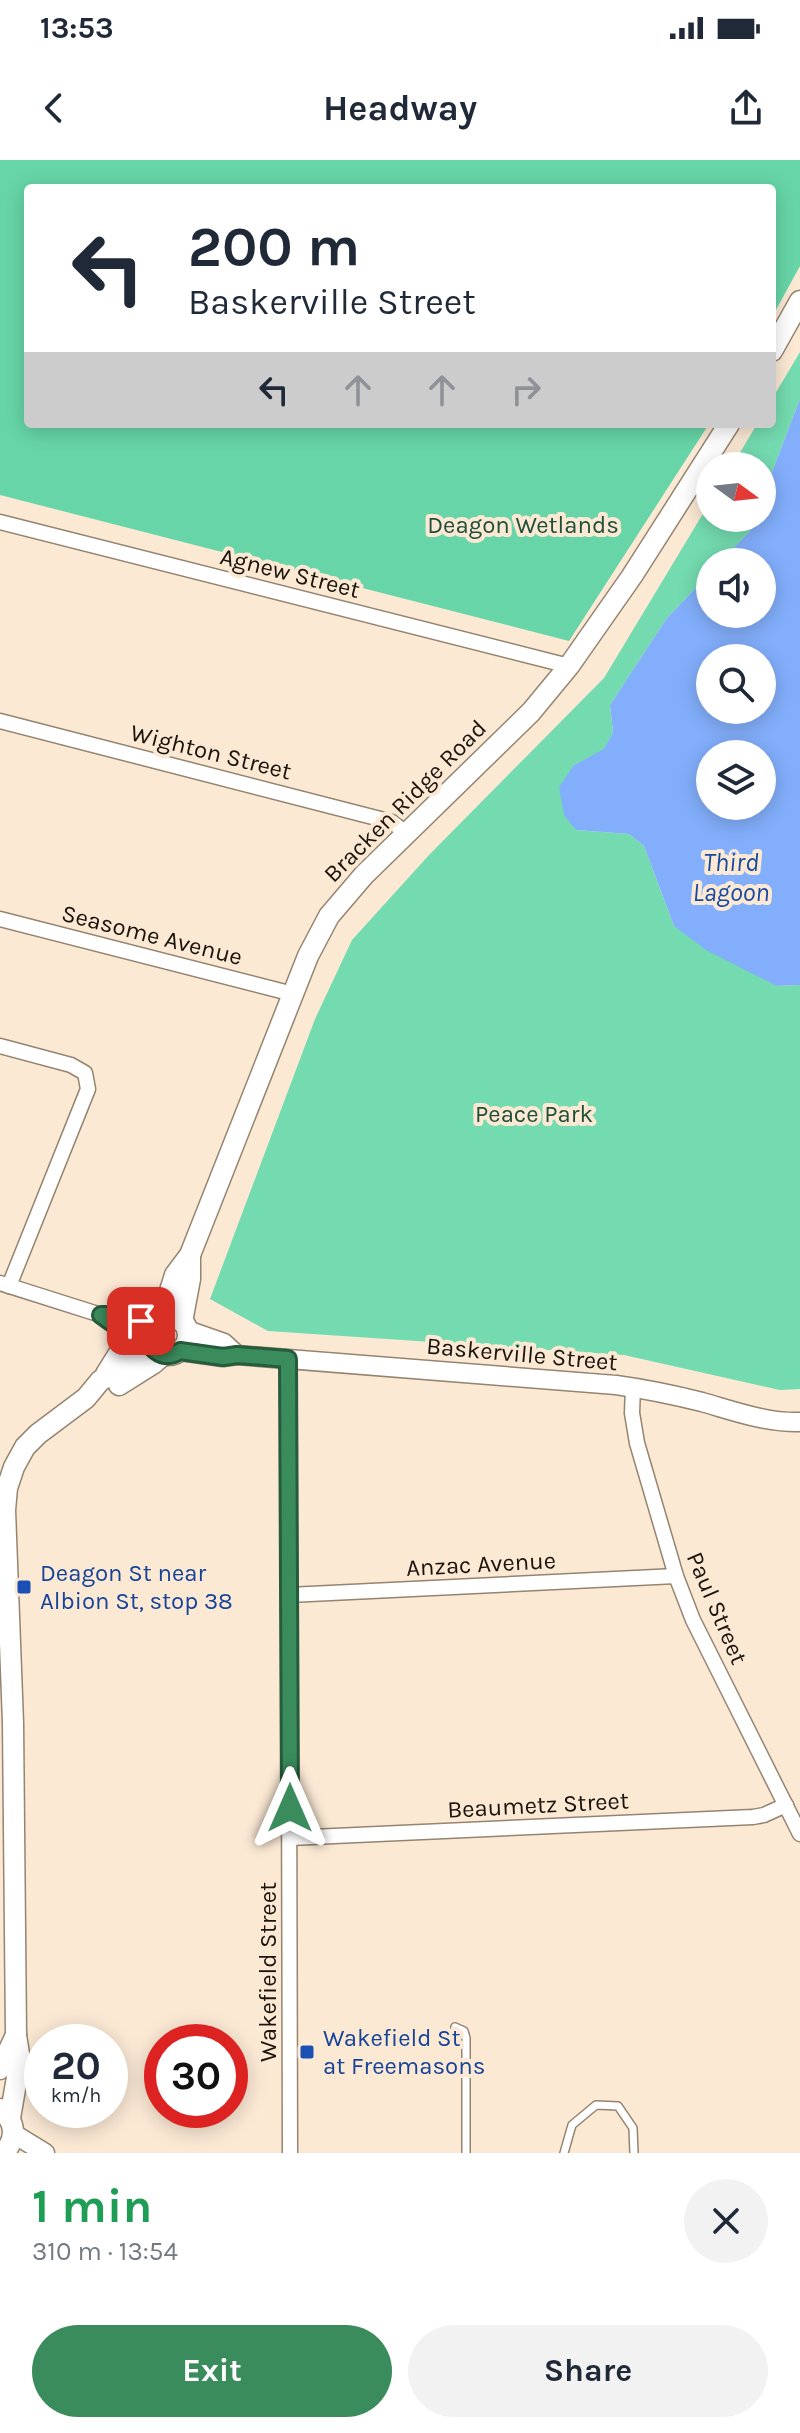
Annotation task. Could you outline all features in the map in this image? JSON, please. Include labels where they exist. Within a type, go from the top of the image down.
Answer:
[{"type":"main road","points":[[776,344],[800,301]]},
{"type":"main road","name":"Bracken Ridge Road","points":[[190,1255],[186,1342],[159,1339],[175,1275],[190,1255],[317,935],[364,875],[531,712],[569,666],[632,576],[726,428]]},
{"type":"main road","points":[[86,1398],[105,1395],[154,1363],[159,1339],[173,1316],[185,1326]]},
{"type":"main road","points":[[105,1378],[121,1350],[122,1331]]},
{"type":"main road","points":[[4,2153],[12,2142],[8,2120],[20,2060],[16,2035],[13,1723],[5,1625],[7,1488],[25,1447],[38,1434],[86,1398],[100,1381],[159,1339]]},
{"type":"main road","points":[[0,2069],[16,2035]]},
{"type":"street","name":"Agnew Street","points":[[0,522],[569,666]]},
{"type":"street","name":"Wighton Street","points":[[0,721],[392,822],[407,834]]},
{"type":"street","name":"Seasome Avenue","points":[[0,919],[293,994]]},
{"type":"street","points":[[0,1046],[71,1065],[85,1073],[88,1089],[4,1284],[101,1315],[118,1315],[159,1339]]},
{"type":"street","points":[[101,1315],[136,1340],[159,1339]]},
{"type":"street","name":"Baskerville Street","points":[[185,1326],[224,1343],[237,1355]]},
{"type":"street","name":"Baskerville Street","points":[[159,1339],[223,1357],[237,1355],[633,1387],[756,1417],[800,1422]]},
{"type":"street","name":"Wakefield Street","points":[[288,1359],[290,2153]]},
{"type":"street","name":"Paul Street","points":[[633,1387],[632,1413],[637,1443],[676,1576],[693,1620],[800,1834]]},
{"type":"street","name":"Anzac Avenue","points":[[289,1595],[676,1576]]},
{"type":"street","name":"Beaumetz Street","points":[[290,1838],[753,1817],[786,1805]]},
{"type":"street","points":[[8,2120],[45,2153]]},
{"type":"lane","points":[[455,2027],[464,2031],[466,2038],[466,2153]]},
{"type":"lane","points":[[564,2153],[572,2125],[596,2105],[618,2106],[633,2128],[634,2153]]},
{"type":"green space","name":"Deagon Wetlands","points":[[0,160],[800,160],[800,266],[776,310],[776,184],[24,184],[24,428],[706,428],[569,641],[0,495]]},
{"type":"green space","points":[[800,352],[800,399],[776,462],[776,452],[740,452],[755,428],[776,428],[776,392]]},
{"type":"green space","name":"Peace Park","points":[[696,525],[696,532],[749,532],[734,548],[696,548],[696,588],[667,618],[610,705],[613,732],[604,750],[574,765],[576,830],[629,834],[644,846],[674,926],[777,986],[800,985],[800,1389],[780,1390],[624,1355],[268,1331],[210,1299],[315,1019],[352,940],[429,855],[604,678]]},
{"type":"water","name":"Third Lagoon","points":[[800,399],[800,985],[777,986],[706,950],[674,926],[644,846],[629,834],[576,830],[564,815],[559,787],[574,765],[604,749],[613,732],[610,705],[667,618],[696,588],[696,628],[776,628],[776,548],[734,548],[749,532],[776,532],[776,462]]},
{"type":"place","name":"Deagon St near Albion St, stop 38","points":[[24,1587]]},
{"type":"place","name":"Wakefield St at Freemasons","points":[[307,2052]]},
{"type":"route","points":[[141,1321],[118,1315],[101,1315],[136,1340],[149,1343],[163,1355],[180,1351],[223,1357],[237,1355],[288,1359],[290,1808]]}]
